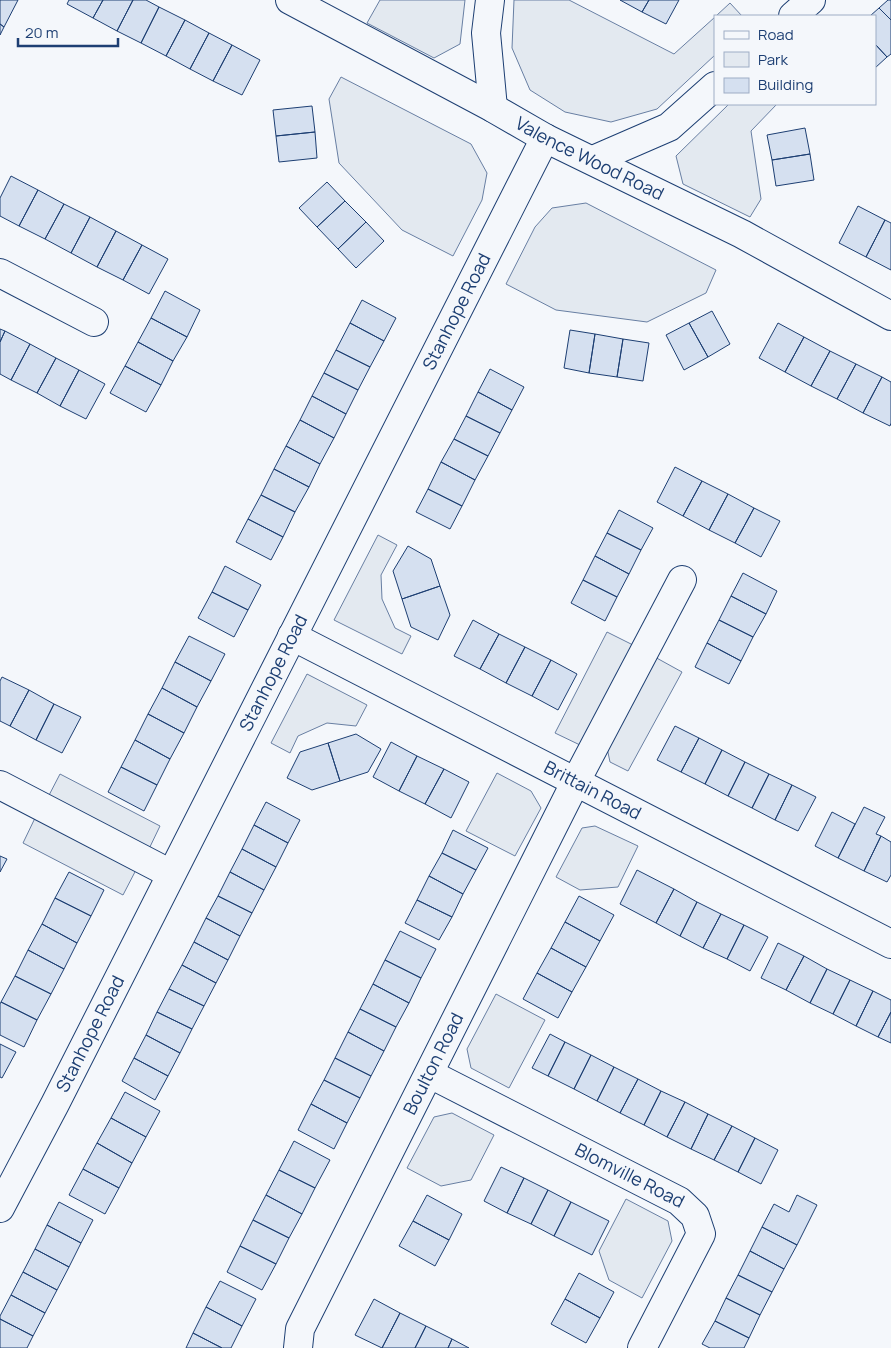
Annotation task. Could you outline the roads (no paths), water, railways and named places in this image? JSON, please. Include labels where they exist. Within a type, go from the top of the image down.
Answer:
[{"type":"street","name":"Valence Wood Road","points":[[290,0],[493,108],[545,138],[742,234],[891,316]]},
{"type":"street","points":[[490,0],[486,34],[493,108]]},
{"type":"street","points":[[794,15],[811,0]]},
{"type":"street","points":[[593,160],[669,127],[714,87]]},
{"type":"street","name":"Stanhope Road","points":[[0,1208],[60,1095],[545,138]]},
{"type":"street","points":[[0,273],[94,322]]},
{"type":"street","name":"Boulton Road","points":[[298,1348],[300,1329],[576,781],[682,580]]},
{"type":"street","name":"Brittain Road","points":[[292,636],[891,944]]},
{"type":"street","points":[[0,785],[171,874]]},
{"type":"street","name":"Blomville Road","points":[[430,1074],[679,1201],[695,1216],[701,1234],[642,1348]]}]
